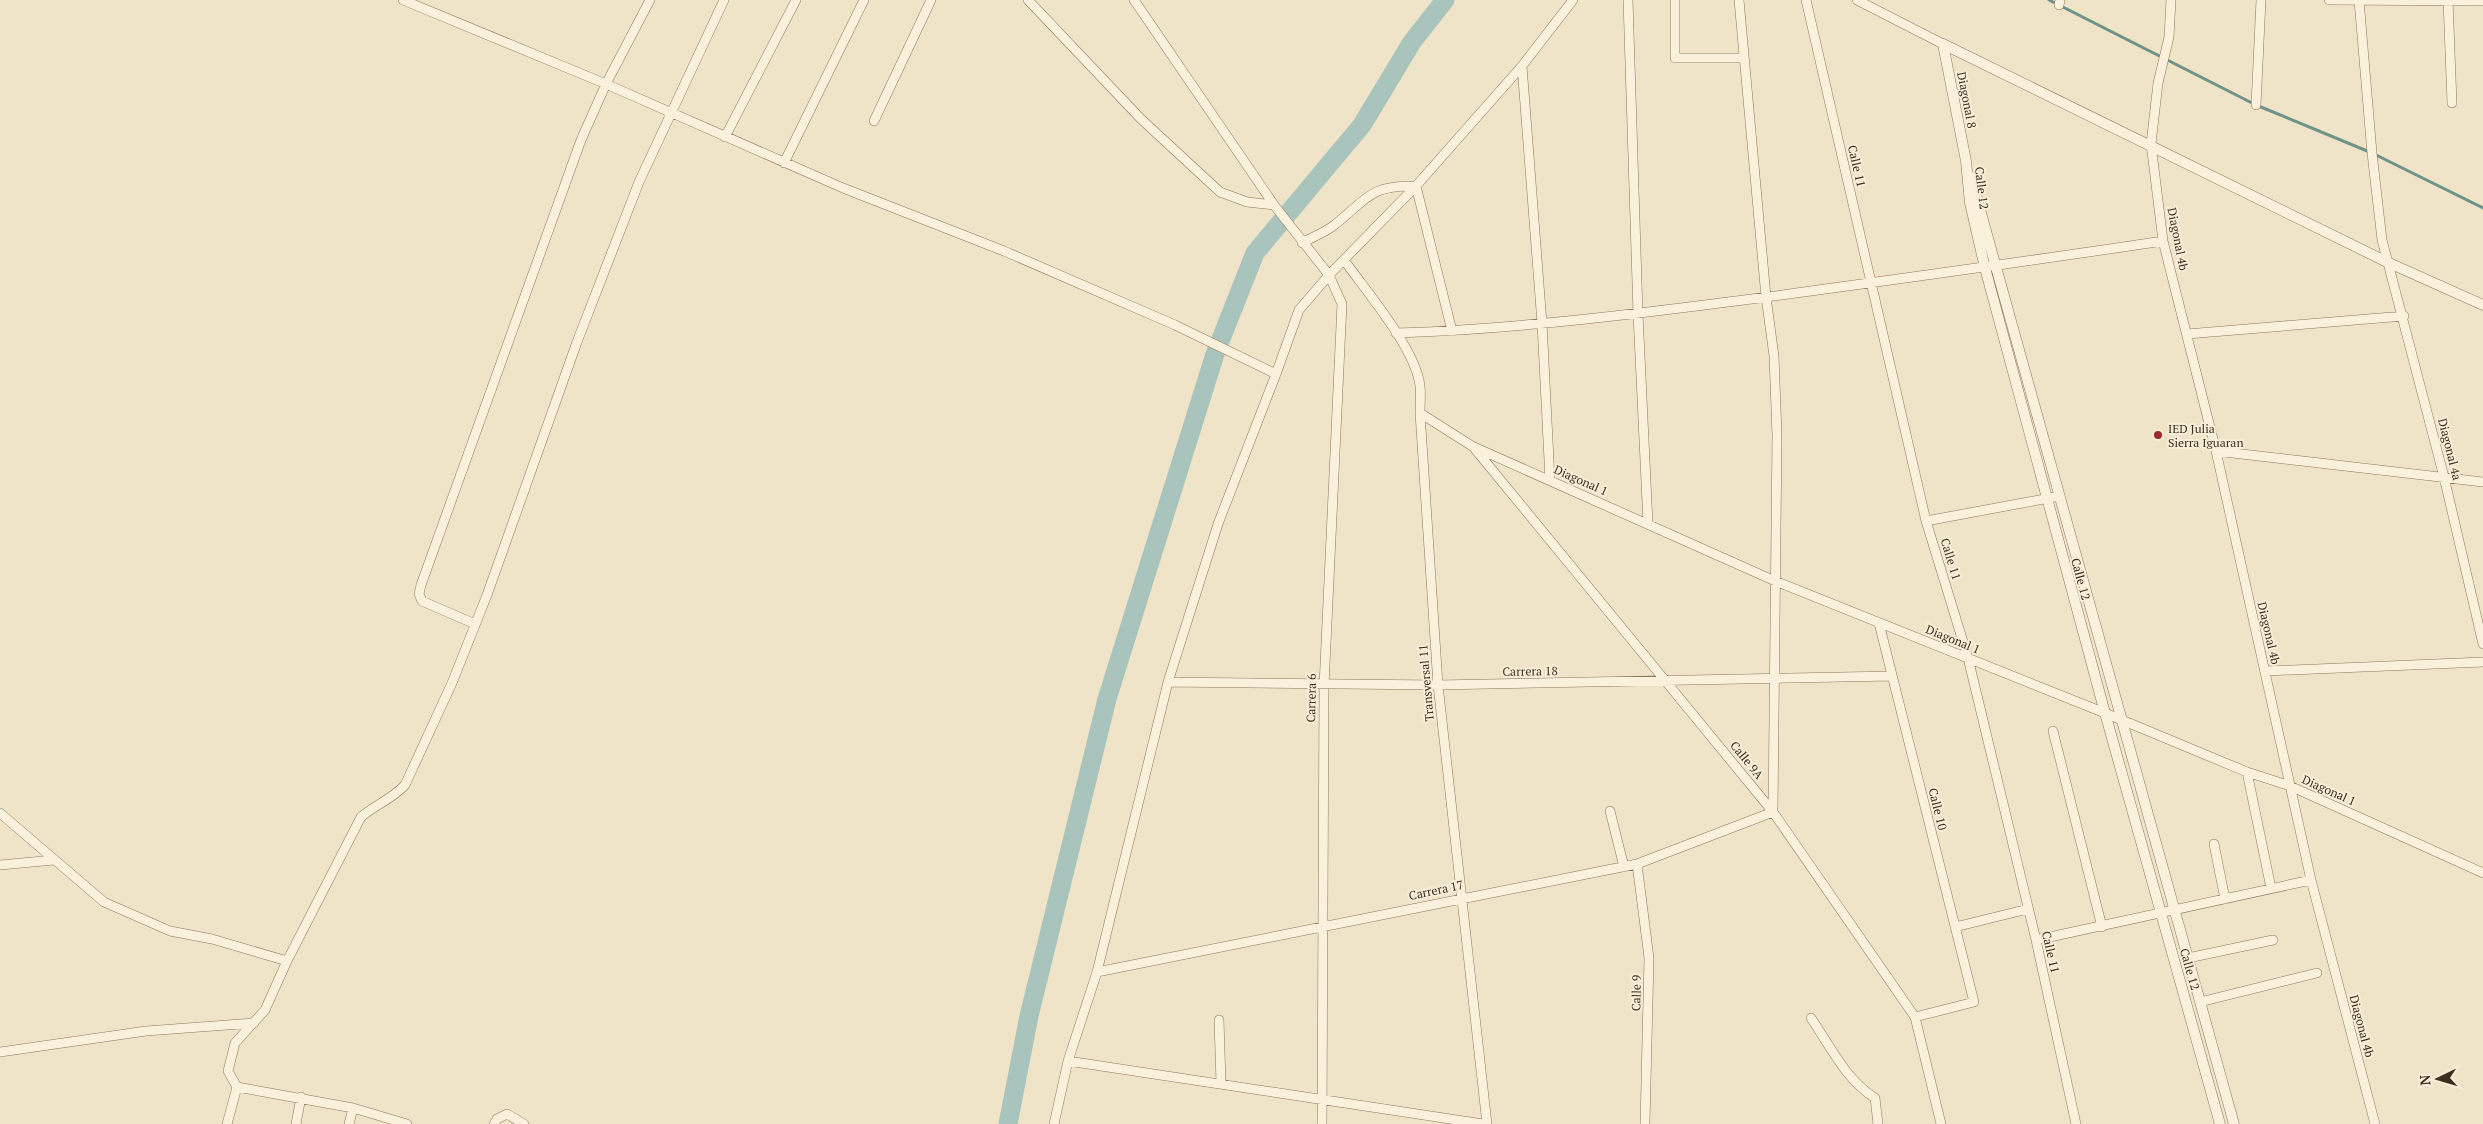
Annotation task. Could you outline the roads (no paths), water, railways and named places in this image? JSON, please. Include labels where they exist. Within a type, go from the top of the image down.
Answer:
[{"type":"street","points":[[403,0],[606,84],[843,188],[1004,251],[1175,324],[1276,374]]},
{"type":"street","points":[[476,624],[422,602],[419,594],[421,585],[581,140],[606,84],[650,0]]},
{"type":"street","points":[[227,1124],[237,1087],[228,1071],[235,1043],[265,1010],[287,961],[360,817],[374,806],[394,797],[405,785],[452,684],[523,497],[577,342],[639,182],[724,0]]},
{"type":"street","points":[[725,137],[796,0]]},
{"type":"street","points":[[784,163],[864,0]]},
{"type":"street","points":[[874,121],[931,0]]},
{"type":"street","points":[[1028,0],[1141,119],[1220,192],[1247,202],[1274,205]]},
{"type":"street","name":"Carrera 6","points":[[1134,0],[1274,205],[1329,275],[1342,304],[1324,686],[1322,1124]]},
{"type":"street","points":[[1054,1124],[1068,1061],[1097,972],[1168,682],[1218,524],[1276,374],[1298,310],[1329,275],[1416,186],[1522,66],[1572,0]]},
{"type":"street","points":[[1628,0],[1638,314],[1648,524]]},
{"type":"street","points":[[1674,0],[1675,58],[1743,58]]},
{"type":"street","points":[[1739,0],[1766,297],[1774,356],[1777,435],[1773,812]]},
{"type":"street","name":"Calle 11","points":[[1806,0],[1926,520],[1968,658],[2036,940],[2076,1124]]},
{"type":"street","points":[[1857,0],[2387,262],[2483,305]]},
{"type":"street","name":"Diagonal 4b","points":[[2171,0],[2168,37],[2158,83],[2150,144],[2163,241],[2216,451],[2311,880],[2375,1124]]},
{"type":"street","points":[[2256,104],[2260,0]]},
{"type":"street","points":[[2329,0],[2483,1]]},
{"type":"street","name":"Diagonal 4a","points":[[2359,0],[2372,152],[2382,240],[2404,316],[2483,644]]},
{"type":"street","points":[[2448,1],[2452,104]]},
{"type":"street","name":"Diagonal 8","points":[[1943,44],[1966,162]]},
{"type":"street","points":[[1522,66],[1542,323],[1550,480]]},
{"type":"street","name":"Calle 12","points":[[1966,162],[1980,201],[1996,266],[2234,1124]]},
{"type":"street","name":"Calle 12","points":[[1966,162],[1970,203],[1985,268],[2105,713],[2220,1124]]},
{"type":"street","points":[[1302,243],[1332,227],[1366,196],[1381,189],[1416,186]]},
{"type":"street","points":[[1416,186],[1452,331]]},
{"type":"street","points":[[1396,333],[1452,331],[1638,314],[1985,268],[2163,241]]},
{"type":"street","name":"Transversal 11","points":[[1344,260],[1396,333],[1413,361],[1420,385],[1420,413],[1438,686],[1463,898],[1485,1124]]},
{"type":"street","points":[[2187,334],[2404,316]]},
{"type":"street","name":"Diagonal 1","points":[[1420,413],[1472,446],[1775,580],[2247,772],[2290,786],[2483,873]]},
{"type":"street","name":"Calle 9A","points":[[1472,446],[1773,812],[1915,1017],[1942,1124]]},
{"type":"street","points":[[2216,451],[2483,482]]},
{"type":"street","points":[[1926,520],[2060,496]]},
{"type":"street","name":"Calle 10","points":[[1879,623],[1974,1002],[1915,1017]]},
{"type":"street","points":[[2265,671],[2483,662]]},
{"type":"street","name":"Carrera 18","points":[[1168,682],[1324,686],[1438,686],[1892,676]]},
{"type":"street","points":[[2053,731],[2102,926]]},
{"type":"street","points":[[2247,772],[2271,888]]},
{"type":"street","points":[[1610,811],[1624,867]]},
{"type":"street","points":[[0,812],[104,902],[170,931],[212,939],[287,961]]},
{"type":"street","name":"Carrera 17","points":[[1097,972],[1637,864],[1773,812]]},
{"type":"street","points":[[2214,844],[2225,898]]},
{"type":"street","points":[[0,865],[54,860]]},
{"type":"street","name":"Calle 9","points":[[1637,864],[1649,958],[1646,1124]]},
{"type":"street","points":[[2036,940],[2311,880]]},
{"type":"street","points":[[1955,927],[2028,910]]},
{"type":"street","points":[[2188,958],[2273,940]]},
{"type":"street","points":[[2200,1002],[2318,973]]},
{"type":"street","points":[[1811,1018],[1852,1079],[1862,1090],[1875,1098],[1878,1124]]},
{"type":"street","points":[[1219,1020],[1221,1083]]},
{"type":"street","points":[[0,1052],[137,1032],[254,1023]]},
{"type":"street","points":[[2198,1042],[2210,1038]]},
{"type":"street","points":[[1068,1061],[1485,1124]]},
{"type":"street","points":[[237,1087],[354,1108],[408,1124]]},
{"type":"street","points":[[296,1124],[301,1097]]},
{"type":"street","points":[[349,1124],[354,1108]]},
{"type":"street","points":[[494,1124],[497,1119],[507,1114],[524,1124]]},
{"type":"waterway","points":[[1008,1124],[1029,1016],[1107,699],[1215,354],[1255,253],[1362,125],[1412,42],[1445,0]]},
{"type":"waterway","points":[[2049,0],[2256,105],[2372,153],[2483,208]]},
{"type":"place","name":"IED Julia Sierra Iguaran","points":[[2158,435]]}]
